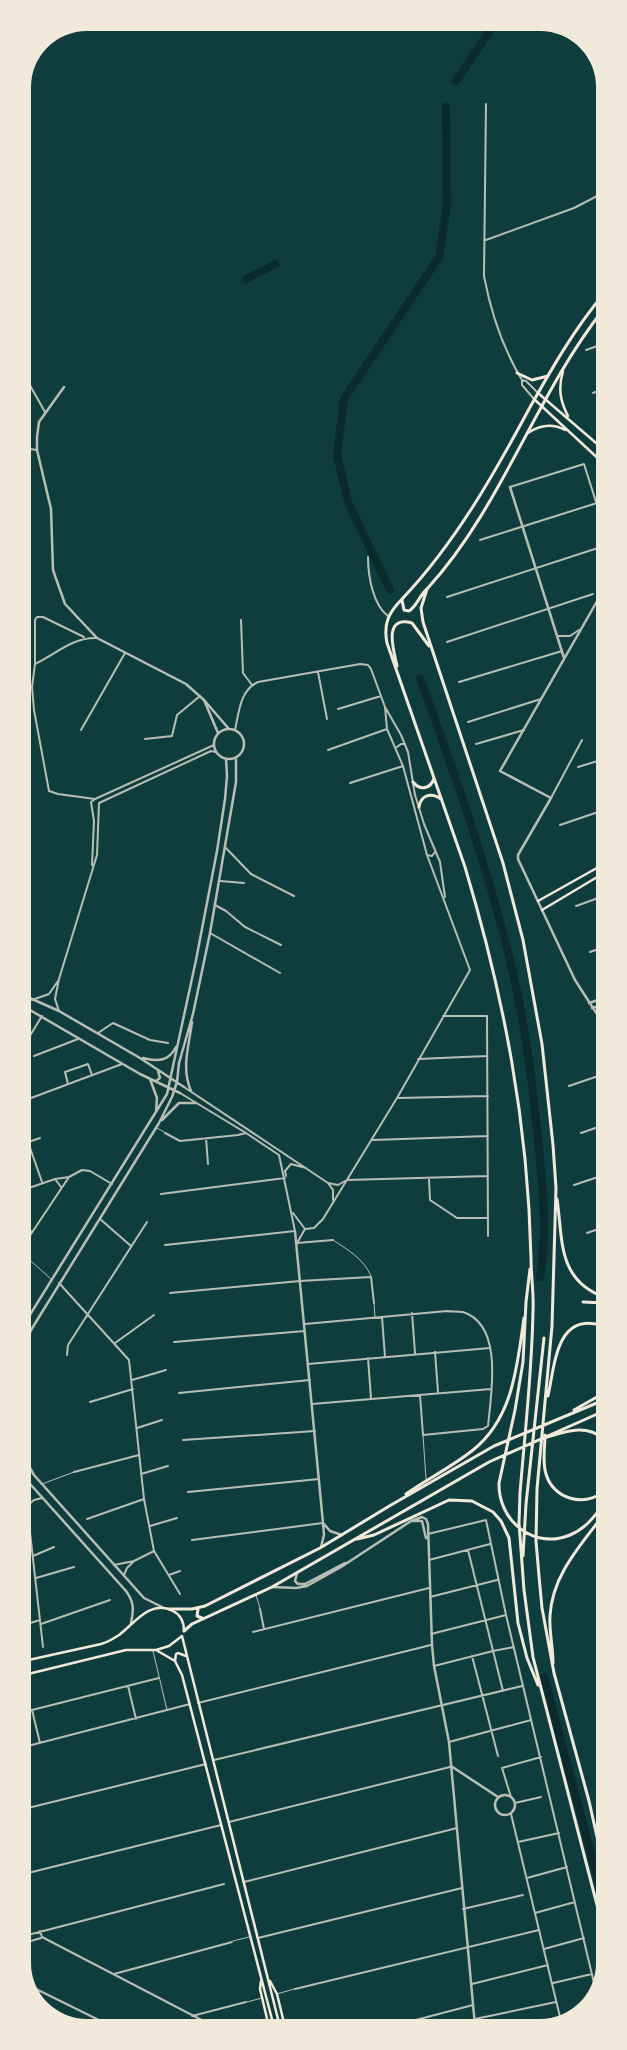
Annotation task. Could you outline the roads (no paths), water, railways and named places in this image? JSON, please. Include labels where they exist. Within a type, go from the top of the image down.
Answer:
[{"type":"main road","points":[[596,304],[577,329],[548,376],[456,534],[427,572],[388,616],[385,626],[385,635],[476,903],[499,993],[511,1051],[531,1218],[533,1310],[519,1522],[522,1568],[533,1657],[596,1902]]},
{"type":"main road","points":[[403,598],[402,607],[404,610],[414,607],[419,597],[442,572],[474,526],[575,348],[596,320]]},
{"type":"main road","points":[[563,370],[559,394],[569,418]]},
{"type":"main road","points":[[517,373],[532,380],[548,376]]},
{"type":"main road","points":[[538,393],[596,442]]},
{"type":"main road","points":[[534,400],[596,456]]},
{"type":"main road","points":[[526,435],[544,426],[556,426],[569,432]]},
{"type":"main road","points":[[427,589],[421,613],[496,841],[521,932],[542,1044],[547,1082],[560,1218],[560,1240],[566,1262],[581,1282],[596,1293]]},
{"type":"main road","points":[[400,679],[391,636],[396,626],[404,622],[412,623],[432,649]]},
{"type":"main road","points":[[413,782],[418,787],[425,788],[431,784],[434,777]]},
{"type":"main road","points":[[419,807],[422,800],[428,795],[436,796],[442,800]]},
{"type":"main road","points":[[538,901],[596,868]]},
{"type":"main road","points":[[542,910],[596,878]]},
{"type":"main road","points":[[556,1188],[553,1303],[545,1409],[545,1467],[552,1486],[562,1495],[576,1500],[596,1496]]},
{"type":"main road","points":[[391,1505],[473,1450],[494,1429],[502,1417],[508,1404],[514,1380],[531,1259]]},
{"type":"main road","points":[[526,1302],[523,1362],[499,1483],[504,1509],[515,1524],[528,1534],[541,1538],[564,1538],[572,1535],[588,1524],[596,1514]]},
{"type":"main road","points":[[583,1302],[596,1303]]},
{"type":"main road","points":[[545,1409],[556,1351],[563,1337],[578,1326],[596,1325]]},
{"type":"main road","points":[[522,1568],[526,1504],[544,1338]]},
{"type":"main road","points":[[564,1415],[596,1397]]},
{"type":"main road","points":[[31,1659],[101,1644],[119,1635],[131,1622],[145,1612],[164,1608],[198,1609],[320,1548],[494,1446],[596,1403]]},
{"type":"main road","points":[[184,1631],[204,1619],[272,1587],[444,1486],[500,1456],[596,1414]]},
{"type":"main road","points":[[545,1418],[537,1489],[536,1541],[542,1608],[554,1673],[596,1831]]},
{"type":"main road","points":[[529,1443],[572,1430],[583,1429],[596,1433]]},
{"type":"main road","points":[[352,1540],[374,1535],[449,1500],[462,1499],[472,1501],[493,1512],[504,1525],[509,1538],[518,1623],[527,1658],[542,1697]]},
{"type":"main road","points":[[554,1673],[550,1622],[555,1589],[564,1569],[596,1525]]},
{"type":"main road","points":[[31,1673],[126,1650],[154,1650],[169,1646],[182,1636],[184,1631],[180,1616],[169,1609]]},
{"type":"main road","points":[[198,1609],[196,1612],[197,1616],[204,1619]]},
{"type":"main road","points":[[182,1636],[278,2019]]},
{"type":"main road","points":[[154,1650],[175,1662],[182,1675],[272,2019]]},
{"type":"main road","points":[[175,1662],[176,1654],[186,1656]]},
{"type":"main road","points":[[594,1822],[596,1828]]},
{"type":"main road","points":[[268,1978],[277,1994],[283,2019]]},
{"type":"main road","points":[[261,1979],[260,1989],[267,2019]]},
{"type":"street","points":[[486,104],[486,240],[484,276],[488,300],[500,338],[522,380],[522,385],[534,400]]},
{"type":"street","points":[[486,240],[574,208],[596,197]]},
{"type":"street","points":[[586,350],[596,346]]},
{"type":"street","points":[[522,380],[526,381],[538,393]]},
{"type":"street","points":[[31,387],[45,412]]},
{"type":"street","points":[[59,1011],[55,999],[59,979],[97,855],[99,803],[211,751],[226,759],[236,757],[243,750],[244,741],[242,736],[235,730],[228,728],[204,700],[186,684],[97,638],[65,604],[53,570],[51,510],[37,450],[36,437],[39,422],[64,388]]},
{"type":"street","points":[[31,449],[37,450]]},
{"type":"street","points":[[564,658],[510,488],[584,464],[596,500]]},
{"type":"street","points":[[480,540],[596,503]]},
{"type":"street","points":[[447,597],[596,549]]},
{"type":"street","points":[[368,557],[368,568],[380,610],[388,616]]},
{"type":"street","points":[[446,642],[593,594]]},
{"type":"street","points":[[551,798],[500,771],[596,603]]},
{"type":"street","points":[[95,799],[58,794],[49,791],[47,786],[32,687],[35,664],[35,620],[37,616],[42,617],[86,637],[97,638]]},
{"type":"street","points":[[241,620],[243,672],[252,685]]},
{"type":"street","points":[[557,636],[570,636],[581,629]]},
{"type":"street","points":[[35,664],[72,642],[86,637]]},
{"type":"street","points":[[460,682],[562,651]]},
{"type":"street","points":[[81,730],[125,653]]},
{"type":"street","points":[[235,730],[240,705],[246,692],[252,685],[258,682],[360,664],[368,665],[385,707],[405,744],[424,824],[440,862],[447,904]]},
{"type":"street","points":[[318,672],[327,718]]},
{"type":"street","points":[[145,739],[172,736],[177,715],[200,696]]},
{"type":"street","points":[[338,709],[381,696]]},
{"type":"street","points":[[468,722],[541,699]]},
{"type":"street","points":[[204,700],[218,734]]},
{"type":"street","points":[[305,1229],[314,1228],[319,1224],[397,1098],[470,970],[447,904],[427,855],[403,766],[387,729],[385,707]]},
{"type":"street","points":[[216,752],[214,745],[218,734],[228,728]]},
{"type":"street","points":[[328,750],[387,729]]},
{"type":"street","points":[[476,744],[524,730]]},
{"type":"street","points":[[582,740],[518,855],[575,980],[596,1013]]},
{"type":"street","points":[[396,748],[401,744],[405,744]]},
{"type":"street","points":[[92,868],[94,820],[91,802],[214,745]]},
{"type":"street","points":[[31,1331],[37,1318],[159,1123],[175,1090],[193,1014],[220,881],[236,782],[236,757]]},
{"type":"street","points":[[31,1313],[155,1114],[168,1087],[217,851],[228,776],[226,759]]},
{"type":"street","points":[[578,767],[596,761]]},
{"type":"street","points":[[350,783],[403,766]]},
{"type":"street","points":[[560,824],[596,813]]},
{"type":"street","points":[[225,847],[251,874],[294,896]]},
{"type":"street","points":[[427,855],[432,856],[436,852]]},
{"type":"street","points":[[220,881],[244,883]]},
{"type":"street","points":[[576,906],[596,899]]},
{"type":"street","points":[[215,905],[226,911],[245,927],[281,945]]},
{"type":"street","points":[[210,934],[280,973]]},
{"type":"street","points":[[590,952],[596,950]]},
{"type":"street","points":[[32,1000],[49,994],[59,979]]},
{"type":"street","points":[[32,1000],[59,1011],[140,1058],[310,1170],[328,1183],[334,1190],[333,1202]]},
{"type":"street","points":[[589,1003],[596,1001]]},
{"type":"street","points":[[592,1008],[596,1007]]},
{"type":"street","points":[[31,1010],[150,1079],[175,1090],[276,1152],[280,1159],[293,1212],[297,1243],[324,1535],[320,1548]]},
{"type":"street","points":[[191,1091],[186,1081],[185,1067],[193,1014]]},
{"type":"street","points":[[31,1034],[42,1016]]},
{"type":"street","points":[[443,1016],[487,1016],[488,1236]]},
{"type":"street","points":[[98,1033],[113,1023],[150,1040],[168,1043]]},
{"type":"street","points":[[34,1056],[79,1038]]},
{"type":"street","points":[[140,1058],[155,1061],[165,1060],[178,1044]]},
{"type":"street","points":[[418,1059],[487,1056]]},
{"type":"street","points":[[68,1084],[65,1072],[88,1064],[92,1075]]},
{"type":"street","points":[[31,1097],[123,1064]]},
{"type":"street","points":[[156,1081],[160,1078],[158,1070]]},
{"type":"street","points":[[569,1086],[596,1077]]},
{"type":"street","points":[[150,1079],[157,1098],[155,1114]]},
{"type":"street","points":[[397,1098],[488,1096]]},
{"type":"street","points":[[159,1123],[176,1105],[184,1102],[196,1103]]},
{"type":"street","points":[[156,1128],[180,1141],[246,1133]]},
{"type":"street","points":[[581,1133],[596,1128]]},
{"type":"street","points":[[372,1140],[488,1136]]},
{"type":"street","points":[[31,1141],[40,1138]]},
{"type":"street","points":[[206,1138],[208,1164]]},
{"type":"street","points":[[31,1150],[43,1183]]},
{"type":"street","points":[[286,1183],[285,1171],[291,1164],[310,1170]]},
{"type":"street","points":[[31,1187],[55,1179],[69,1177],[79,1171],[86,1170],[112,1184]]},
{"type":"street","points":[[328,1183],[338,1185],[347,1180],[488,1176]]},
{"type":"street","points":[[31,1234],[69,1177]]},
{"type":"street","points":[[161,1194],[285,1178]]},
{"type":"street","points":[[429,1178],[430,1200],[457,1218],[488,1218]]},
{"type":"street","points":[[574,1185],[596,1178]]},
{"type":"street","points":[[55,1179],[62,1187]]},
{"type":"street","points":[[293,1212],[305,1229]]},
{"type":"street","points":[[100,1219],[131,1246]]},
{"type":"street","points":[[67,1355],[68,1345],[147,1222]]},
{"type":"street","points":[[297,1243],[305,1229]]},
{"type":"street","points":[[587,1233],[596,1230]]},
{"type":"street","points":[[165,1245],[295,1231]]},
{"type":"street","points":[[297,1243],[333,1240],[367,1266],[371,1277],[375,1317]]},
{"type":"street","points":[[31,1261],[52,1280]]},
{"type":"street","points":[[170,1293],[300,1281],[371,1277]]},
{"type":"street","points":[[59,1283],[129,1360],[144,1499],[154,1551],[180,1594]]},
{"type":"street","points":[[305,1324],[447,1311],[463,1312],[477,1320],[491,1347],[491,1389],[488,1426],[482,1429],[423,1434]]},
{"type":"street","points":[[412,1314],[415,1354]]},
{"type":"street","points":[[115,1343],[154,1315]]},
{"type":"street","points":[[382,1317],[385,1357]]},
{"type":"street","points":[[174,1342],[305,1331]]},
{"type":"street","points":[[308,1364],[491,1347]]},
{"type":"street","points":[[435,1352],[438,1393]]},
{"type":"street","points":[[368,1358],[371,1399]]},
{"type":"street","points":[[132,1380],[166,1370]]},
{"type":"street","points":[[179,1393],[310,1380]]},
{"type":"street","points":[[90,1402],[133,1389]]},
{"type":"street","points":[[312,1404],[491,1389]]},
{"type":"street","points":[[420,1395],[426,1480]]},
{"type":"street","points":[[137,1428],[162,1420]]},
{"type":"street","points":[[183,1440],[315,1430]]},
{"type":"street","points":[[42,1484],[74,1472],[139,1455]]},
{"type":"street","points":[[141,1474],[168,1466]]},
{"type":"street","points":[[31,1469],[113,1565],[144,1598],[164,1608]]},
{"type":"street","points":[[188,1492],[319,1479]]},
{"type":"street","points":[[31,1485],[110,1571],[133,1600],[134,1610],[131,1622]]},
{"type":"street","points":[[31,1502],[43,1498]]},
{"type":"street","points":[[87,1519],[144,1499]]},
{"type":"street","points":[[296,1573],[295,1580],[298,1584],[305,1584],[346,1562],[412,1521],[422,1517],[426,1518],[434,1666],[449,1742],[474,2019],[556,2002]]},
{"type":"street","points":[[149,1527],[177,1518]]},
{"type":"street","points":[[412,1521],[420,1520],[423,1522],[428,1544]]},
{"type":"street","points":[[428,1534],[486,1520],[506,1615],[593,1979]]},
{"type":"street","points":[[323,1523],[330,1531],[342,1535]]},
{"type":"street","points":[[192,1540],[323,1523]]},
{"type":"street","points":[[31,1544],[43,1647]]},
{"type":"street","points":[[428,1560],[490,1544]]},
{"type":"street","points":[[32,1556],[54,1547]]},
{"type":"street","points":[[468,1550],[502,1691]]},
{"type":"street","points":[[113,1565],[134,1561],[154,1551]]},
{"type":"street","points":[[124,1577],[127,1568],[134,1561]]},
{"type":"street","points":[[272,1587],[296,1588],[307,1586],[341,1567],[346,1562]]},
{"type":"street","points":[[35,1579],[74,1567]]},
{"type":"street","points":[[169,1575],[180,1571]]},
{"type":"street","points":[[430,1597],[498,1579]]},
{"type":"street","points":[[253,1632],[429,1588]]},
{"type":"street","points":[[256,1594],[264,1629]]},
{"type":"street","points":[[41,1624],[110,1600]]},
{"type":"street","points":[[431,1634],[506,1615]]},
{"type":"street","points":[[31,1623],[40,1620]]},
{"type":"street","points":[[198,1703],[432,1645]]},
{"type":"street","points":[[434,1666],[514,1647]]},
{"type":"street","points":[[154,1650],[167,1710]]},
{"type":"street","points":[[472,1656],[498,1756]]},
{"type":"street","points":[[40,1743],[32,1710],[159,1678]]},
{"type":"street","points":[[128,1686],[136,1719]]},
{"type":"street","points":[[214,1760],[523,1686]]},
{"type":"street","points":[[31,1745],[190,1704]]},
{"type":"street","points":[[449,1742],[531,1720]]},
{"type":"street","points":[[511,1796],[499,1797],[495,1804],[497,1812],[504,1816],[511,1814],[514,1811],[515,1803],[502,1768],[541,1757]]},
{"type":"street","points":[[31,1806],[206,1764]]},
{"type":"street","points":[[229,1822],[451,1766],[499,1797]]},
{"type":"street","points":[[515,1803],[541,1797]]},
{"type":"street","points":[[511,1814],[560,2015]]},
{"type":"street","points":[[31,1872],[221,1824]]},
{"type":"street","points":[[244,1882],[458,1828]]},
{"type":"street","points":[[518,1842],[559,1832]]},
{"type":"street","points":[[527,1878],[567,1867]]},
{"type":"street","points":[[31,1934],[224,1884]]},
{"type":"street","points":[[258,1938],[462,1888]]},
{"type":"street","points":[[463,1910],[523,1895]]},
{"type":"street","points":[[535,1913],[575,1902]]},
{"type":"street","points":[[277,1994],[539,1930]]},
{"type":"street","points":[[40,1931],[42,1937],[199,2019]]},
{"type":"street","points":[[31,1941],[42,1937]]},
{"type":"street","points":[[112,1974],[249,1937]]},
{"type":"street","points":[[544,1949],[584,1938]]},
{"type":"street","points":[[470,1984],[548,1965]]},
{"type":"street","points":[[552,1983],[592,1974]]},
{"type":"street","points":[[39,1990],[97,2019]]},
{"type":"street","points":[[192,2016],[262,1998]]},
{"type":"street","points":[[420,2019],[473,2005]]},
{"type":"street","points":[[204,2019],[205,2013]]},
{"type":"water","points":[[277,259],[280,266],[245,284],[242,277]]},
{"type":"waterway","points":[[456,81],[490,31]]},
{"type":"waterway","points":[[390,590],[348,502],[337,455],[344,399],[439,257],[447,205],[446,107]]},
{"type":"waterway","points":[[420,678],[459,788],[494,898],[525,1032],[542,1185],[544,1241],[540,1277]]},
{"type":"waterway","points":[[544,1677],[596,1872]]}]
